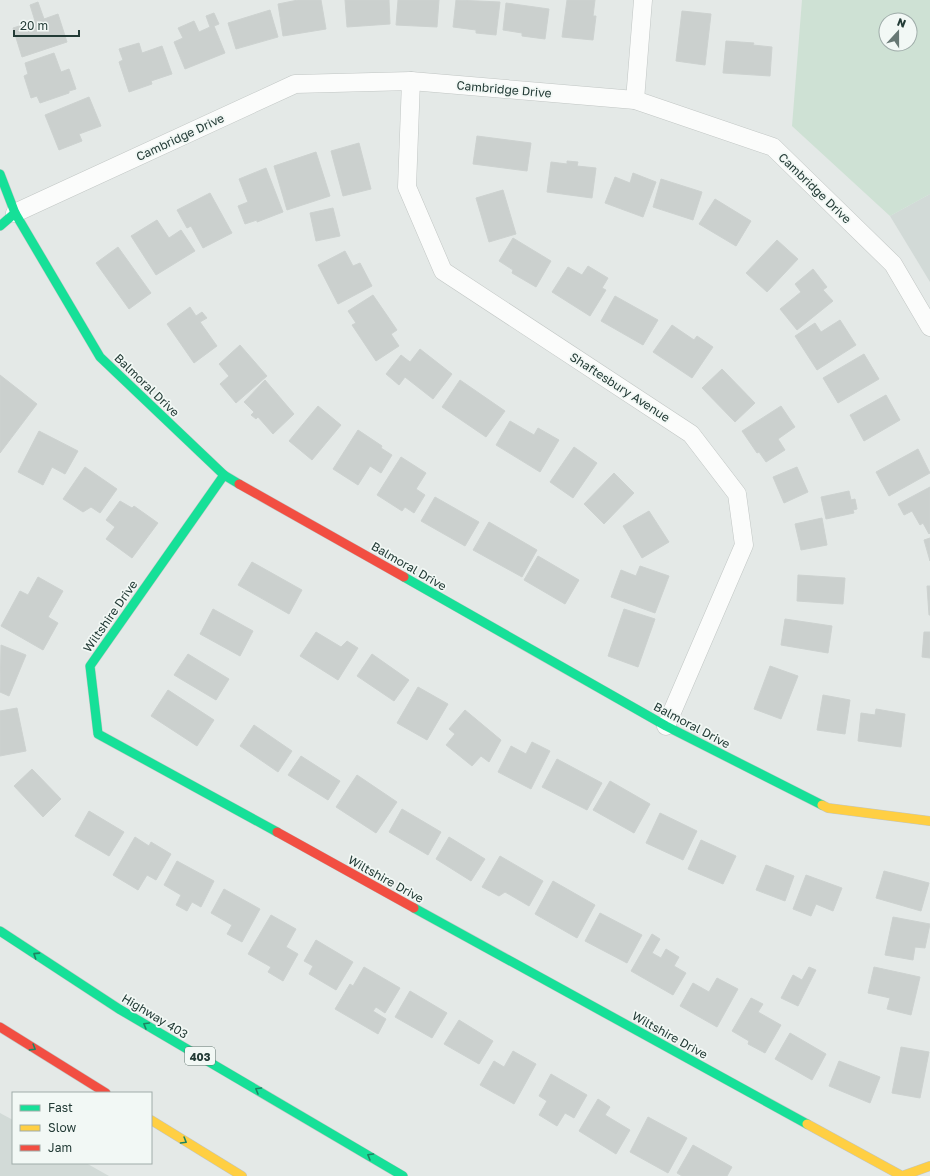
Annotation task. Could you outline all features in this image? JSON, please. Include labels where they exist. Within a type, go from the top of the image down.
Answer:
[{"type":"main road","name":"Balmoral Drive","points":[[0,174],[15,213],[100,357],[224,475],[666,726],[828,808],[930,821]]},
{"type":"main road","points":[[0,226],[15,213]]},
{"type":"main road","name":"Wiltshire Drive","points":[[224,475],[90,666],[98,734],[902,1176],[930,1166]]},
{"type":"main road","name":"Highway 403","points":[[0,931],[119,1009],[404,1176]]},
{"type":"main road","points":[[0,1027],[104,1092]]},
{"type":"main road","points":[[152,1121],[242,1176]]},
{"type":"street","points":[[635,100],[643,0]]},
{"type":"street","name":"Cambridge Drive","points":[[15,213],[295,84],[410,81],[635,100],[773,147],[893,264],[930,327]]},
{"type":"street","name":"Shaftesbury Avenue","points":[[410,81],[407,187],[443,271],[691,434],[737,494],[744,545],[666,726]]},
{"type":"shaded area","points":[[930,194],[930,282],[890,216]]},
{"type":"shaded area","points":[[0,1113],[12,1119],[12,1164],[88,1164],[109,1176],[0,1176]]},
{"type":"green space","points":[[802,0],[930,0],[930,194],[890,216],[792,126]]},
{"type":"building","points":[[298,0],[321,0],[326,29],[283,36],[278,4]]},
{"type":"building","points":[[345,0],[389,0],[390,24],[347,27]]},
{"type":"building","points":[[398,0],[439,0],[437,27],[396,25]]},
{"type":"building","points":[[456,0],[500,2],[496,35],[476,33],[476,30],[453,27]]},
{"type":"building","points":[[567,0],[595,0],[593,16],[596,16],[593,40],[562,37]]},
{"type":"building","points":[[38,2],[44,19],[58,14],[67,42],[22,57],[13,28],[35,21],[30,5]]},
{"type":"building","points":[[506,3],[549,9],[545,39],[522,36],[522,33],[503,30]]},
{"type":"building","points":[[270,10],[278,37],[236,49],[228,23]]},
{"type":"building","points":[[682,11],[711,14],[705,65],[676,61]]},
{"type":"building","points":[[214,13],[219,24],[214,26],[225,53],[185,69],[174,42],[183,38],[178,28],[194,21],[199,32],[210,27],[206,16]]},
{"type":"building","points":[[726,41],[754,43],[753,45],[772,47],[770,76],[723,73]]},
{"type":"building","points":[[139,43],[142,53],[162,46],[172,74],[151,81],[152,84],[129,92],[119,62],[123,60],[119,49]]},
{"type":"building","points":[[54,53],[61,72],[69,69],[76,89],[40,103],[37,96],[31,98],[24,76],[28,74],[25,63]]},
{"type":"building","points":[[89,97],[101,126],[79,134],[82,141],[59,150],[45,115]]},
{"type":"building","points":[[477,136],[531,143],[527,171],[473,164]]},
{"type":"building","points":[[359,143],[371,189],[343,196],[331,151]]},
{"type":"building","points":[[316,152],[330,196],[287,210],[274,166]]},
{"type":"building","points":[[567,161],[578,162],[577,166],[596,168],[592,198],[547,192],[551,162],[567,164]]},
{"type":"building","points":[[266,168],[283,212],[257,222],[257,220],[245,224],[238,206],[248,202],[239,179]]},
{"type":"building","points":[[633,173],[656,182],[643,217],[605,203],[615,177],[630,183]]},
{"type":"building","points":[[661,179],[702,192],[693,220],[653,207]]},
{"type":"building","points":[[503,190],[516,234],[489,242],[476,198]]},
{"type":"building","points":[[210,193],[232,233],[203,248],[191,226],[187,228],[177,210]]},
{"type":"building","points":[[715,199],[751,221],[736,246],[699,224]]},
{"type":"building","points":[[333,208],[340,236],[316,241],[310,213]]},
{"type":"building","points":[[157,220],[169,238],[181,230],[195,251],[156,275],[131,236]]},
{"type":"building","points":[[513,238],[551,261],[536,287],[512,273],[513,270],[499,261]]},
{"type":"building","points":[[777,240],[798,259],[767,292],[746,273]]},
{"type":"building","points":[[118,247],[151,293],[129,309],[96,263]]},
{"type":"building","points":[[345,251],[353,266],[360,263],[372,286],[338,304],[318,265]]},
{"type":"building","points":[[588,266],[608,278],[602,288],[606,290],[590,316],[552,292],[568,267],[582,275]]},
{"type":"building","points":[[813,269],[827,287],[823,290],[833,301],[797,330],[780,309],[801,292],[795,284]]},
{"type":"building","points":[[373,295],[397,330],[391,334],[399,346],[376,361],[352,325],[356,323],[348,311]]},
{"type":"building","points":[[615,296],[658,320],[643,345],[601,321]]},
{"type":"building","points":[[190,307],[196,316],[202,312],[207,318],[200,322],[217,346],[194,363],[167,324]]},
{"type":"building","points":[[840,320],[856,345],[817,370],[795,336],[815,323],[821,332]]},
{"type":"building","points":[[672,325],[694,340],[697,336],[713,347],[692,378],[653,352]]},
{"type":"building","points":[[240,345],[267,376],[236,403],[220,384],[229,376],[219,364]]},
{"type":"building","points":[[420,349],[452,374],[433,399],[405,377],[399,385],[386,374],[401,355],[410,362]]},
{"type":"building","points":[[864,354],[879,379],[838,403],[823,378]]},
{"type":"building","points":[[722,369],[755,403],[735,422],[702,388]]},
{"type":"building","points":[[0,375],[37,404],[0,453]]},
{"type":"building","points":[[265,380],[294,414],[273,434],[258,417],[256,419],[251,415],[254,412],[244,402]]},
{"type":"building","points":[[460,380],[505,411],[486,437],[442,407]]},
{"type":"building","points":[[886,395],[900,420],[864,441],[850,415]]},
{"type":"building","points":[[318,406],[341,425],[312,460],[289,441]]},
{"type":"building","points":[[781,406],[795,427],[778,439],[785,450],[766,462],[759,452],[757,453],[742,431]]},
{"type":"building","points":[[510,421],[534,435],[538,428],[559,440],[540,472],[496,445]]},
{"type":"building","points":[[358,430],[382,446],[381,448],[392,455],[381,473],[370,466],[358,485],[333,469]]},
{"type":"building","points":[[39,431],[78,451],[65,474],[52,467],[43,485],[18,472]]},
{"type":"building","points":[[574,447],[597,463],[573,498],[550,482]]},
{"type":"building","points":[[918,449],[930,473],[889,496],[876,472]]},
{"type":"building","points":[[401,457],[426,473],[416,489],[425,495],[414,513],[405,507],[402,511],[377,495]]},
{"type":"building","points":[[85,467],[117,489],[100,513],[91,507],[83,512],[63,499]]},
{"type":"building","points":[[797,467],[808,492],[784,503],[773,477]]},
{"type":"building","points":[[614,473],[634,493],[604,524],[584,504]]},
{"type":"building","points":[[930,487],[929,534],[923,523],[920,525],[912,511],[904,515],[898,504]]},
{"type":"building","points":[[849,491],[851,500],[855,499],[857,509],[853,510],[854,513],[826,519],[821,497]]},
{"type":"building","points":[[435,497],[479,522],[465,546],[421,521]]},
{"type":"building","points":[[120,501],[132,508],[134,506],[158,523],[132,558],[106,539],[115,527],[106,520]]},
{"type":"building","points":[[649,511],[669,542],[642,558],[623,526]]},
{"type":"building","points":[[822,518],[827,545],[801,550],[795,524]]},
{"type":"building","points":[[489,522],[537,550],[522,577],[473,550]]},
{"type":"building","points":[[930,538],[930,561],[924,540]]},
{"type":"building","points":[[538,556],[579,580],[565,604],[524,580]]},
{"type":"building","points":[[252,562],[302,590],[289,614],[238,585]]},
{"type":"building","points":[[640,566],[669,576],[655,613],[611,597],[621,570],[636,576]]},
{"type":"building","points":[[798,575],[845,578],[843,604],[797,601]]},
{"type":"building","points":[[38,577],[63,591],[48,617],[58,623],[43,650],[1,626],[20,591],[28,595]]},
{"type":"building","points":[[927,586],[930,586],[930,615],[929,615]]},
{"type":"building","points":[[213,609],[253,631],[240,656],[200,634]]},
{"type":"building","points":[[624,609],[655,619],[638,667],[608,656]]},
{"type":"building","points":[[785,619],[832,626],[828,653],[781,645]]},
{"type":"building","points":[[316,632],[341,647],[347,641],[358,648],[338,680],[300,656]]},
{"type":"building","points":[[924,632],[930,632],[930,658],[922,657]]},
{"type":"building","points":[[1,645],[26,655],[9,696],[0,692]]},
{"type":"building","points":[[188,654],[229,679],[216,700],[174,675]]},
{"type":"building","points":[[372,654],[409,680],[394,701],[357,676]]},
{"type":"building","points":[[770,666],[798,676],[781,719],[754,709]]},
{"type":"building","points":[[418,687],[448,704],[427,740],[397,723]]},
{"type":"building","points":[[168,690],[214,720],[197,746],[151,716]]},
{"type":"building","points":[[823,695],[850,700],[845,734],[817,730]]},
{"type":"building","points":[[17,708],[26,751],[0,756],[0,711]]},
{"type":"building","points":[[876,709],[905,714],[901,747],[858,741],[861,713],[875,715]]},
{"type":"building","points":[[465,710],[501,740],[489,762],[481,756],[472,766],[446,745],[455,734],[449,729]]},
{"type":"building","points":[[254,725],[292,751],[278,772],[240,746]]},
{"type":"building","points":[[532,742],[550,751],[531,789],[498,772],[511,746],[526,754]]},
{"type":"building","points":[[301,756],[340,781],[328,800],[288,775]]},
{"type":"building","points":[[557,759],[602,783],[587,810],[542,787]]},
{"type":"building","points":[[32,769],[61,799],[43,817],[14,786]]},
{"type":"building","points":[[357,775],[397,802],[376,833],[336,807]]},
{"type":"building","points":[[610,781],[650,804],[634,833],[593,810]]},
{"type":"building","points":[[402,809],[441,832],[428,855],[389,832]]},
{"type":"building","points":[[89,811],[124,832],[109,856],[75,836]]},
{"type":"building","points":[[660,813],[697,831],[683,860],[646,843]]},
{"type":"building","points":[[135,837],[149,846],[151,842],[171,854],[156,880],[147,875],[138,890],[113,875]]},
{"type":"building","points":[[449,837],[485,859],[471,881],[436,859]]},
{"type":"building","points":[[701,840],[736,856],[723,884],[688,869]]},
{"type":"building","points":[[500,856],[543,881],[529,906],[505,892],[499,896],[482,887]]},
{"type":"building","points":[[177,861],[214,881],[201,907],[192,902],[187,911],[176,905],[181,895],[164,885]]},
{"type":"building","points":[[766,865],[794,876],[785,901],[756,890]]},
{"type":"building","points":[[884,871],[929,883],[921,911],[876,898]]},
{"type":"building","points":[[806,875],[842,888],[833,911],[816,904],[811,916],[793,909]]},
{"type":"building","points":[[553,881],[595,905],[577,938],[535,914]]},
{"type":"building","points":[[224,889],[260,909],[242,942],[227,934],[232,925],[211,913]]},
{"type":"building","points":[[600,913],[642,935],[627,963],[585,941]]},
{"type":"building","points":[[271,915],[296,929],[286,947],[298,954],[283,981],[268,972],[271,967],[248,954]]},
{"type":"building","points":[[893,917],[930,924],[925,948],[915,947],[913,960],[885,955]]},
{"type":"building","points":[[652,934],[660,939],[652,953],[661,958],[666,949],[679,957],[674,966],[686,973],[673,995],[631,971]]},
{"type":"building","points":[[316,940],[353,962],[336,990],[309,974],[313,966],[304,961]]},
{"type":"building","points":[[364,967],[400,988],[385,1013],[376,1007],[373,1011],[386,1019],[378,1034],[335,1009],[350,984],[353,986]]},
{"type":"building","points":[[809,967],[816,970],[798,1006],[781,998],[793,975],[802,980]]},
{"type":"building","points":[[874,967],[920,977],[911,1015],[887,1009],[890,998],[868,993]]},
{"type":"building","points":[[717,978],[738,989],[717,1027],[680,1006],[693,983],[709,992]]},
{"type":"building","points":[[410,991],[447,1013],[432,1038],[395,1017]]},
{"type":"building","points":[[751,998],[763,1004],[758,1012],[781,1025],[765,1053],[748,1044],[749,1041],[732,1031]]},
{"type":"building","points":[[459,1020],[493,1041],[479,1064],[444,1044]]},
{"type":"building","points":[[790,1033],[826,1054],[812,1080],[775,1059]]},
{"type":"building","points":[[901,1047],[929,1052],[920,1098],[892,1093]]},
{"type":"building","points":[[513,1051],[536,1064],[514,1104],[480,1085],[494,1061],[504,1067]]},
{"type":"building","points":[[839,1061],[880,1077],[870,1103],[829,1086]]},
{"type":"building","points":[[551,1074],[587,1095],[574,1118],[565,1113],[557,1126],[539,1115],[547,1101],[539,1096]]},
{"type":"building","points":[[598,1099],[610,1107],[605,1115],[630,1130],[616,1154],[579,1131]]},
{"type":"building","points":[[648,1117],[687,1138],[668,1173],[630,1152]]},
{"type":"building","points":[[693,1145],[732,1167],[727,1176],[682,1176],[677,1173]]},
{"type":"traffic: fast","points":[[0,174],[15,213],[100,357],[224,475],[239,484]]},
{"type":"traffic: fast","points":[[0,226],[15,213]]},
{"type":"traffic: fast","points":[[224,475],[90,666],[98,734],[277,832]]},
{"type":"traffic: fast","points":[[404,577],[666,726],[822,805]]},
{"type":"traffic: fast","points":[[414,908],[807,1124]]},
{"type":"traffic: fast","points":[[0,931],[119,1009],[403,1176]]},
{"type":"traffic: slow","points":[[822,805],[828,808],[930,821]]},
{"type":"traffic: slow","points":[[152,1121],[242,1176]]},
{"type":"traffic: slow","points":[[807,1124],[902,1176],[930,1166]]},
{"type":"traffic: jam","points":[[239,484],[404,577]]},
{"type":"traffic: jam","points":[[277,832],[414,908]]},
{"type":"traffic: jam","points":[[0,1027],[104,1092]]}]
